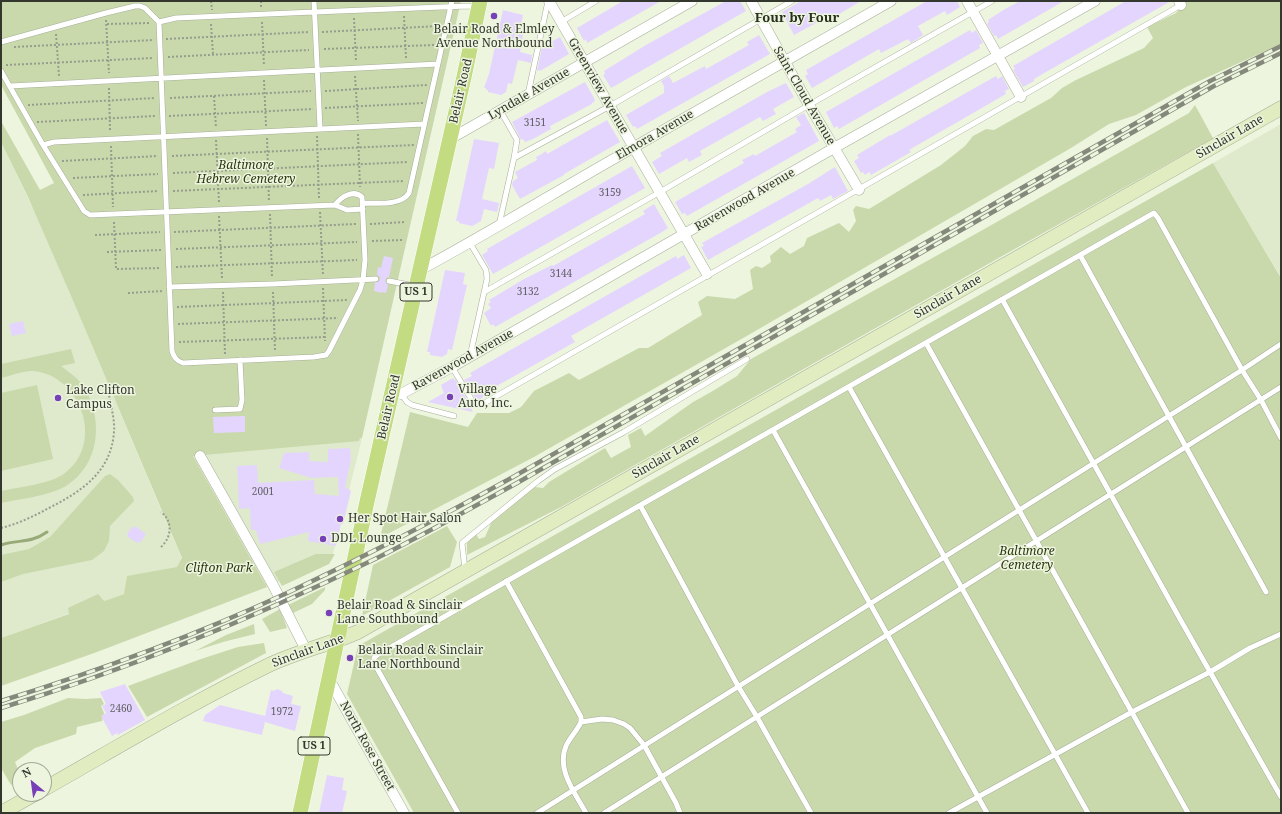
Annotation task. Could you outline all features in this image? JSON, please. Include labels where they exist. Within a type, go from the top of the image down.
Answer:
[{"type":"main road","name":"Belair Road","points":[[300,813],[366,506],[397,393],[420,270],[483,3]]},
{"type":"main road","name":"Sinclair Lane","points":[[52,784],[214,693],[269,665],[291,655],[338,641],[358,632],[1281,108]]},
{"type":"main road","points":[[1,813],[21,802]]},
{"type":"street","name":"Greenview Avenue","points":[[548,1],[707,274]]},
{"type":"street","name":"Lyndale Avenue","points":[[450,139],[692,1]]},
{"type":"street","name":"Saint Cloud Avenue","points":[[751,1],[809,105],[859,190]]},
{"type":"street","name":"Elmora Avenue","points":[[420,270],[470,243],[634,147],[891,1]]},
{"type":"street","points":[[967,1],[997,57],[1021,97]]},
{"type":"street","name":"Ravenwood Avenue","points":[[397,393],[470,357],[834,148],[1095,1]]},
{"type":"street","points":[[200,456],[273,586],[306,650]]},
{"type":"street","name":"North Rose Street","points":[[329,680],[404,813]]},
{"type":"lane","points":[[314,1],[319,109],[318,129]]},
{"type":"lane","points":[[527,95],[548,1]]},
{"type":"lane","points":[[561,22],[596,1]]},
{"type":"lane","points":[[514,158],[610,106],[792,1]]},
{"type":"lane","points":[[486,291],[992,1]]},
{"type":"lane","points":[[159,22],[176,18],[403,8],[452,4],[468,6],[483,3]]},
{"type":"lane","points":[[452,367],[473,402],[481,405],[707,274],[859,190],[1021,97],[1180,3]]},
{"type":"lane","points":[[1,71],[74,196],[87,214],[319,205],[335,205],[347,210],[363,206],[398,202],[403,200],[409,194],[452,4]]},
{"type":"lane","points":[[1,42],[135,6],[146,8],[159,22],[172,343],[173,355],[175,359],[183,363],[314,357],[326,355],[330,351],[356,300],[363,280],[365,260],[362,197],[355,194],[346,196],[339,199],[335,205]]},
{"type":"lane","points":[[10,86],[438,64]]},
{"type":"lane","points":[[499,225],[517,140],[500,110]]},
{"type":"lane","points":[[44,145],[54,142],[216,133],[424,124]]},
{"type":"lane","points":[[458,813],[374,664],[374,658],[377,655],[1154,213],[1242,370],[1261,400],[1281,438]]},
{"type":"lane","points":[[470,243],[486,270],[487,279],[486,291],[470,357]]},
{"type":"lane","points":[[1080,256],[1266,592]]},
{"type":"lane","points":[[169,289],[376,279]]},
{"type":"lane","points":[[388,281],[417,287]]},
{"type":"lane","points":[[1002,299],[1281,797]]},
{"type":"lane","points":[[926,343],[1188,813]]},
{"type":"lane","points":[[537,813],[1281,344]]},
{"type":"lane","points":[[465,571],[462,543],[538,481],[555,469],[624,432],[747,359]]},
{"type":"lane","points":[[216,410],[240,409],[242,400],[240,360]]},
{"type":"lane","points":[[849,386],[1088,813]]},
{"type":"lane","points":[[604,813],[1281,387]]},
{"type":"lane","points":[[397,393],[412,405],[454,416]]},
{"type":"lane","points":[[773,430],[987,813]]},
{"type":"lane","points":[[640,505],[738,686],[757,717],[810,813]]},
{"type":"lane","points":[[506,581],[581,717],[579,727],[566,744],[563,759],[565,771],[573,790],[586,813]]},
{"type":"lane","points":[[949,813],[1132,712],[1210,672],[1250,648],[1281,634]]},
{"type":"lane","points":[[581,722],[602,719],[618,721],[630,728],[644,745],[680,813]]},
{"type":"path","points":[[261,1],[276,359]]},
{"type":"path","points":[[403,8],[406,66]]},
{"type":"path","points":[[353,10],[356,68]]},
{"type":"path","points":[[106,13],[116,269],[365,260]]},
{"type":"path","points":[[211,17],[213,54]]},
{"type":"path","points":[[107,24],[159,22]]},
{"type":"path","points":[[8,47],[446,26]]},
{"type":"path","points":[[56,27],[59,83]]},
{"type":"path","points":[[1,66],[213,54],[442,44]]},
{"type":"path","points":[[20,105],[433,85]]},
{"type":"path","points":[[214,96],[226,361]]},
{"type":"path","points":[[30,122],[429,103]]},
{"type":"path","points":[[318,129],[319,205],[326,355]]},
{"type":"path","points":[[53,161],[420,144]]},
{"type":"path","points":[[64,179],[416,162]]},
{"type":"path","points":[[74,196],[412,181]]},
{"type":"path","points":[[95,235],[406,222]]},
{"type":"path","points":[[107,252],[402,240]]},
{"type":"path","points":[[128,293],[169,289]]},
{"type":"path","points":[[170,308],[356,300]]},
{"type":"path","points":[[171,324],[346,318]]},
{"type":"path","points":[[172,343],[337,336]]},
{"type":"path","points":[[1,528],[20,522],[67,499],[84,487],[97,475],[106,462],[111,450],[114,432],[109,395]]},
{"type":"path","points":[[161,512],[166,516],[169,524],[169,534],[164,544],[161,546]]},
{"type":"shaded area","points":[[1281,124],[1281,277],[1213,163]]},
{"type":"shaded area","name":"Lake Clifton Campus","points":[[1,142],[41,225],[187,571],[1,638]]},
{"type":"shaded area","points":[[362,438],[332,558],[267,587],[193,456],[203,447]]},
{"type":"green space","name":"Baltimore Hebrew Cemetery","points":[[1,1],[461,1],[362,438],[360,438],[359,441],[193,456],[267,587],[97,652],[1,686],[1,638],[69,614],[68,608],[98,594],[104,601],[124,594],[127,576],[177,567],[182,558],[28,197],[1,142],[1,121],[40,190],[54,183],[1,85]]},
{"type":"green space","points":[[1185,1],[1281,1],[1281,44],[1186,87],[1136,115],[1109,124],[1071,148],[745,337],[534,457],[380,538],[410,412],[468,427],[477,413],[509,413],[521,407],[534,391],[569,373],[579,380],[639,348],[648,348],[702,315],[698,302],[707,296],[735,299],[753,289],[750,270],[756,266],[762,268],[771,262],[770,256],[781,247],[790,254],[804,246],[807,238],[839,223],[849,232],[856,221],[853,210],[856,206],[869,209],[941,165],[965,146],[973,136],[986,129],[994,130],[1051,98],[1062,88],[1076,80],[1144,48],[1153,38],[1147,27],[1176,13]]},
{"type":"green space","points":[[1195,105],[1213,138],[563,506],[467,555],[467,543],[476,534],[479,539],[485,537],[492,521],[535,487],[543,488],[549,482],[605,448],[611,458],[631,447],[628,435],[641,428],[645,436],[693,402],[737,376],[751,359],[1189,113]]},
{"type":"green space","name":"Baltimore Cemetery","points":[[1213,163],[1281,278],[1281,813],[414,813],[347,694],[358,646]]},
{"type":"green space","points":[[71,349],[75,363],[61,366],[80,382],[91,402],[95,415],[96,429],[92,455],[86,467],[66,486],[43,495],[1,503],[1,491],[52,480],[65,473],[77,460],[84,445],[85,429],[82,413],[75,398],[64,385],[50,376],[34,371],[22,372],[1,378],[1,364]]},
{"type":"green space","points":[[37,385],[53,459],[1,471],[1,393]]},
{"type":"green space","points":[[110,474],[118,480],[133,497],[134,501],[110,526],[109,541],[104,551],[92,560],[23,574],[1,582],[1,555],[29,549],[50,537],[105,476]]},
{"type":"green space","points":[[447,526],[457,542],[450,567],[362,616],[373,565]]},
{"type":"green space","points":[[316,554],[335,554],[329,564],[282,586],[274,572]]},
{"type":"green space","points":[[325,587],[325,590],[312,604],[293,613],[300,627],[293,622],[286,606]]},
{"type":"green space","points":[[280,609],[287,628],[270,632],[262,619]]},
{"type":"green space","points":[[254,624],[255,634],[195,651],[226,635]]},
{"type":"green space","points":[[264,643],[266,653],[147,717],[128,686],[238,647]]},
{"type":"green space","points":[[68,698],[101,698],[104,704],[101,706],[104,713],[102,721],[77,727],[76,734],[35,748],[15,762],[12,762],[11,785],[1,768],[1,722]]},
{"type":"building","points":[[623,1],[661,1],[587,43],[586,39],[584,41],[577,28]]},
{"type":"building","points":[[726,1],[740,1],[746,11],[611,88],[603,75],[605,74],[604,71],[646,45]]},
{"type":"building","points":[[801,1],[861,1],[831,19],[829,16],[794,35],[782,12]]},
{"type":"building","points":[[927,1],[957,1],[960,7],[947,15],[945,11],[918,26],[923,35],[911,43],[908,39],[881,53],[879,49],[812,88],[805,76],[808,74],[806,70]]},
{"type":"building","points":[[1020,1],[1064,1],[998,39],[996,35],[994,36],[987,24],[989,22],[988,20]]},
{"type":"building","points":[[1126,1],[1171,1],[1046,72],[1023,87],[1013,70],[1015,69],[1013,66]]},
{"type":"building","points":[[503,10],[523,15],[519,34],[523,35],[520,52],[532,55],[531,63],[518,60],[512,84],[508,83],[506,92],[501,95],[488,92],[486,88],[484,88],[489,74]]},
{"type":"building","points":[[970,30],[972,33],[976,30],[983,43],[979,45],[980,48],[839,129],[837,126],[834,128],[826,112]]},
{"type":"building","points":[[759,35],[770,54],[637,129],[635,126],[633,127],[626,115],[664,93],[664,86],[661,81],[669,76],[673,83],[705,66],[706,69],[749,45],[747,42]]},
{"type":"building","points":[[560,37],[569,54],[540,71],[537,71],[542,47],[546,43],[547,44]]},
{"type":"building","points":[[996,76],[998,79],[1002,76],[1009,89],[1005,91],[1006,94],[909,150],[911,152],[871,175],[869,172],[865,175],[863,172],[861,173],[854,161],[859,158],[857,155]]},
{"type":"building","points":[[585,82],[595,101],[592,104],[550,126],[551,129],[533,139],[525,142],[523,139],[521,140],[512,122]]},
{"type":"building","points":[[786,83],[794,97],[773,109],[776,114],[763,121],[760,117],[700,151],[702,155],[689,162],[687,158],[659,174],[652,162],[662,156],[660,153],[767,92]]},
{"type":"building","points":[[804,113],[819,141],[687,216],[685,213],[682,214],[675,202],[744,163],[742,160],[754,154],[755,156],[797,132],[795,129],[801,125],[796,117]]},
{"type":"building","points":[[607,120],[620,142],[520,199],[512,185],[513,181],[518,178],[515,172],[537,160],[536,157],[546,151],[547,154]]},
{"type":"building","points":[[474,139],[499,143],[494,169],[489,168],[482,199],[499,203],[497,212],[484,209],[481,221],[472,226],[456,221]]},
{"type":"building","points":[[632,166],[645,188],[493,274],[482,255],[488,251],[487,249]]},
{"type":"building","points":[[835,167],[848,191],[833,199],[831,195],[820,201],[818,198],[708,260],[701,247],[704,246],[702,243],[808,184]]},
{"type":"building","points":[[654,204],[668,228],[495,327],[493,324],[491,326],[484,313],[491,308],[488,304],[491,302],[489,300],[524,279],[552,265],[553,266],[645,214],[643,211]]},
{"type":"building","points":[[684,255],[691,268],[571,336],[575,342],[486,392],[487,394],[482,397],[483,398],[479,400],[476,399],[464,380],[472,376],[470,373],[676,256],[677,259]]},
{"type":"building","points":[[384,256],[393,258],[389,277],[386,278],[385,281],[388,285],[386,293],[382,293],[374,291],[375,283],[380,280],[380,277],[377,275],[378,267],[381,268]]},
{"type":"building","points":[[445,270],[465,273],[463,284],[467,285],[452,350],[448,349],[447,354],[442,357],[430,355],[430,352],[427,352]]},
{"type":"building","points":[[23,321],[26,333],[12,336],[9,324]]},
{"type":"building","name":"Village Auto, Inc.","points":[[453,378],[454,380],[455,379],[473,412],[428,402],[444,393],[441,385]]},
{"type":"building","points":[[245,416],[245,432],[214,433],[213,417]]},
{"type":"building","points":[[350,448],[351,460],[345,487],[351,491],[336,546],[308,541],[309,532],[260,544],[256,530],[251,530],[250,508],[239,509],[237,466],[257,465],[258,483],[314,480],[315,494],[339,496],[338,477],[311,478],[279,468],[284,453],[309,452],[309,461],[328,462],[328,449]]},
{"type":"building","points":[[135,526],[146,534],[140,543],[139,541],[137,543],[127,536],[132,527],[133,528]]},
{"type":"building","points":[[125,684],[145,720],[118,735],[117,733],[112,736],[101,716],[106,713],[102,706],[106,704],[100,692]]},
{"type":"building","points":[[277,689],[283,693],[293,696],[291,704],[301,706],[295,731],[265,722],[262,735],[203,721],[205,715],[220,705],[265,716],[271,690],[274,691]]},
{"type":"building","points":[[327,775],[344,778],[342,790],[347,791],[342,813],[319,813]]},
{"type":"waterway","points":[[1,545],[30,540],[47,532]]},
{"type":"railway","points":[[1,701],[74,678],[217,624],[287,593],[401,537],[513,477],[1210,81],[1281,46]]},
{"type":"railway","points":[[1,708],[96,677],[191,641],[284,602],[393,550],[517,483],[1214,86],[1281,53]]},
{"type":"place","name":"Belair Road & Elmley Avenue Northbound","points":[[494,16]]},
{"type":"place","name":"Village Auto, Inc.","points":[[450,397]]},
{"type":"place","name":"Lake Clifton Campus","points":[[58,398]]},
{"type":"place","name":"Her Spot Hair Salon","points":[[340,519]]},
{"type":"place","name":"DDL Lounge","points":[[323,539]]},
{"type":"place","name":"Belair Road & Sinclair Lane Southbound","points":[[329,613]]},
{"type":"place","name":"Belair Road & Sinclair Lane Northbound","points":[[350,658]]},
{"type":"district","name":"Four by Four","points":[[797,18]]},
{"type":"park label","name":"Clifton Park","points":[[219,569]]}]
